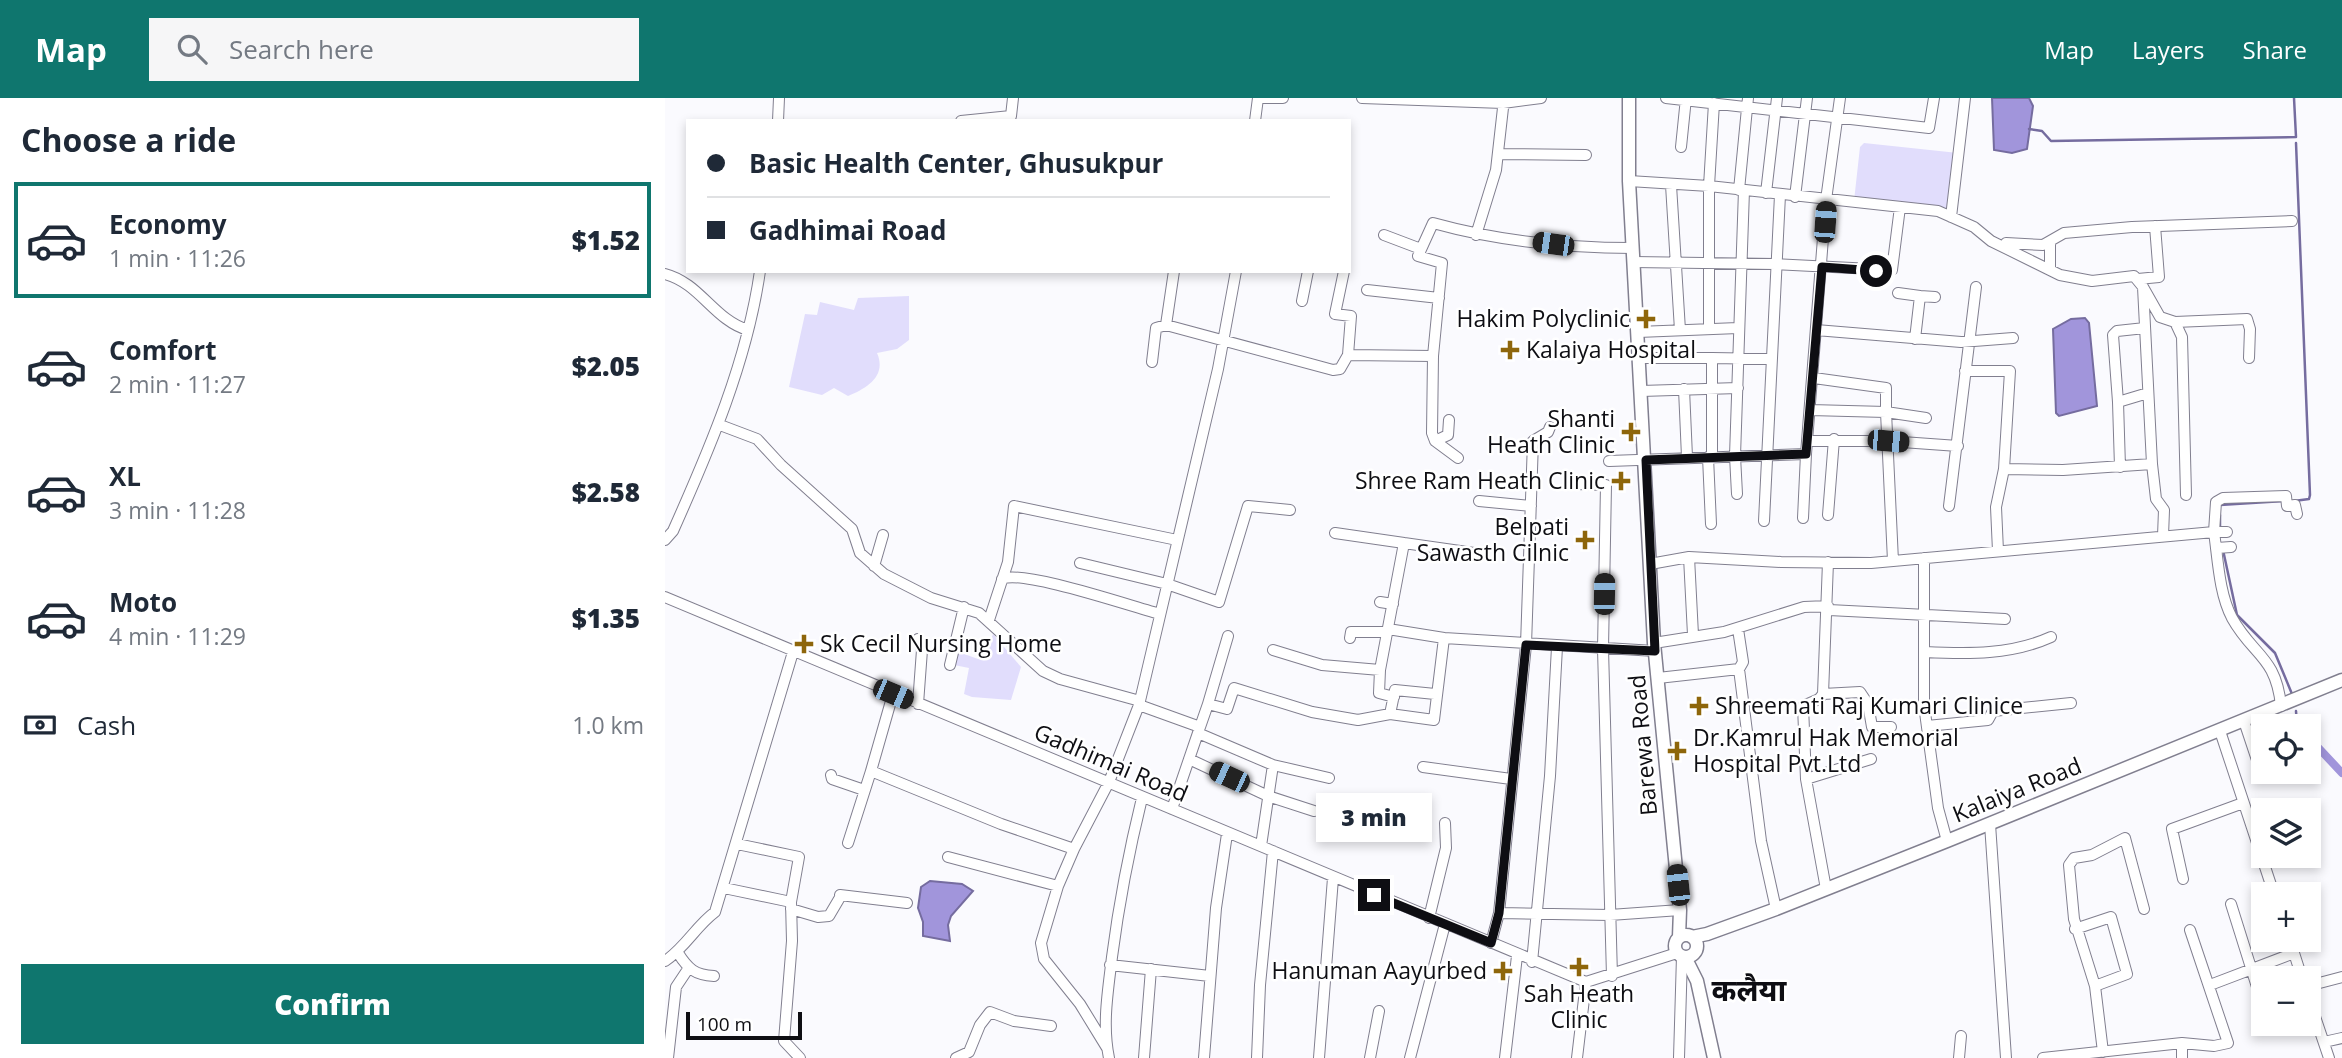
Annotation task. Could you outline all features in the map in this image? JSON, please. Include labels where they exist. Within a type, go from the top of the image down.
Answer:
[{"type":"main road","name":"Barewa Road","points":[[1629,98],[1629,181],[1654,647],[1685,947],[1697,982],[1714,1058]]},
{"type":"main road","name":"Kalaiya Road","points":[[1685,947],[1707,934],[1947,842],[2342,680]]},
{"type":"street","points":[[778,119],[779,98]]},
{"type":"street","points":[[981,119],[1011,116],[1013,98]]},
{"type":"street","points":[[1255,119],[1256,98],[1283,98]]},
{"type":"street","points":[[1362,98],[1541,98]]},
{"type":"street","points":[[1666,98],[1714,103],[1776,103],[1805,112],[1929,128],[1934,98]]},
{"type":"street","points":[[1795,197],[1807,98]]},
{"type":"street","points":[[1804,518],[1806,454],[1826,200],[1840,98]]},
{"type":"street","points":[[1951,217],[1965,98]]},
{"type":"street","points":[[1681,147],[1686,99]]},
{"type":"street","points":[[1476,235],[1498,154],[1504,100]]},
{"type":"street","points":[[1737,494],[1735,456],[1738,328],[1747,102]]},
{"type":"street","points":[[1709,329],[1709,186],[1714,103]]},
{"type":"street","points":[[1766,193],[1776,103]]},
{"type":"street","points":[[1498,154],[1587,155]]},
{"type":"street","points":[[1629,181],[1709,186],[1938,211],[2050,270],[2092,281],[2134,276],[2141,283],[2160,317],[2175,323],[2247,319],[2250,329],[2249,358]]},
{"type":"street","points":[[1671,185],[1680,330]]},
{"type":"street","points":[[1764,521],[1780,195]]},
{"type":"street","points":[[1633,262],[1775,264],[1892,270],[1901,207]]},
{"type":"street","points":[[1999,242],[2043,245],[2064,233],[2155,226],[2292,221]]},
{"type":"street","points":[[1458,457],[1436,441],[1432,433],[1433,356],[1442,263],[1419,256],[1433,223],[1476,235],[1580,248],[1633,248]]},
{"type":"street","points":[[2141,283],[2159,276],[2155,226]]},
{"type":"street","points":[[1384,235],[1421,249]]},
{"type":"street","points":[[2050,242],[2050,270]]},
{"type":"street","points":[[665,540],[673,531],[720,425],[748,330],[760,273]]},
{"type":"street","points":[[1166,326],[1174,273]]},
{"type":"street","points":[[1108,1053],[1080,1004],[1044,959],[1041,943],[1058,886],[1073,849],[1109,782],[1140,703],[1224,343],[1236,273]]},
{"type":"street","points":[[1302,301],[1308,273]]},
{"type":"street","points":[[1152,362],[1156,328],[1166,326],[1333,370],[1340,369],[1348,355],[1351,316],[1335,314],[1344,273]]},
{"type":"street","points":[[665,274],[699,292],[734,326],[748,330]]},
{"type":"street","points":[[2141,283],[2152,464],[2156,499],[2164,510],[2163,536]]},
{"type":"street","points":[[1949,506],[1976,287]]},
{"type":"street","points":[[1367,290],[1439,298]]},
{"type":"street","points":[[1898,293],[1935,297]]},
{"type":"street","points":[[1915,339],[1920,296]]},
{"type":"street","points":[[2175,323],[2182,337],[2186,495]]},
{"type":"street","points":[[1638,332],[1738,328]]},
{"type":"street","points":[[2120,467],[2113,335],[2116,331],[2145,328]]},
{"type":"street","points":[[1816,330],[1915,339],[1969,341],[2013,338]]},
{"type":"street","points":[[1348,355],[1433,356]]},
{"type":"street","points":[[1639,358],[1770,359]]},
{"type":"street","points":[[1711,524],[1712,358]]},
{"type":"street","points":[[1965,371],[2010,371],[2004,469],[1996,507],[1998,551]]},
{"type":"street","points":[[1814,378],[1886,388],[1893,561]]},
{"type":"street","points":[[1641,391],[1738,388]]},
{"type":"street","points":[[1684,389],[1687,457]]},
{"type":"street","points":[[2118,402],[2148,393]]},
{"type":"street","points":[[1810,410],[1886,412],[1926,418]]},
{"type":"street","points":[[1436,441],[1448,435],[1449,420]]},
{"type":"street","points":[[720,425],[757,439],[781,465],[852,529],[860,553],[874,566],[931,598],[964,607],[989,620],[1043,671],[1140,703],[1273,765],[1329,778]]},
{"type":"street","points":[[1491,943],[1499,913],[1526,645],[1533,441],[1548,432],[1550,427]]},
{"type":"street","points":[[1808,441],[1834,439],[1958,446]]},
{"type":"street","points":[[1828,515],[1834,439]]},
{"type":"street","points":[[1609,461],[1806,454]]},
{"type":"street","points":[[2004,469],[2152,464]]},
{"type":"street","points":[[1576,484],[1606,485],[1603,649],[1612,976]]},
{"type":"street","points":[[2281,706],[2276,674],[2233,620],[2227,606],[2223,548],[2216,502],[2223,498],[2286,501],[2295,505],[2297,514]]},
{"type":"street","points":[[1479,501],[1531,506]]},
{"type":"street","points":[[989,620],[1008,562],[1014,506],[1177,540]]},
{"type":"street","points":[[1080,563],[1167,584],[1219,602],[1248,506],[1290,510]]},
{"type":"street","points":[[1650,564],[1689,556],[1828,562],[1893,561],[2221,532]]},
{"type":"street","points":[[1335,533],[1481,554]]},
{"type":"street","points":[[874,566],[883,535]]},
{"type":"street","points":[[1394,697],[1379,693],[1380,670],[1404,543]]},
{"type":"street","points":[[1689,556],[1693,635]]},
{"type":"street","points":[[1924,558],[1927,726],[1938,808],[1947,842]]},
{"type":"street","points":[[1826,889],[1805,779],[1803,706],[1819,699],[1823,694],[1828,562]]},
{"type":"street","points":[[1002,579],[1008,576],[1043,582],[1160,614]]},
{"type":"street","name":"Gadhimai Road","points":[[665,597],[1517,956],[1586,982]]},
{"type":"street","points":[[1380,602],[1393,604]]},
{"type":"street","points":[[950,665],[964,607]]},
{"type":"street","points":[[1350,638],[1351,632],[1388,631],[1557,648],[1603,649],[1654,647],[1693,635],[1738,629],[1804,607],[2005,619]]},
{"type":"street","points":[[1658,678],[1733,672],[1743,662],[1738,629]]},
{"type":"street","points":[[1172,809],[1228,636]]},
{"type":"street","points":[[1925,652],[2005,652],[2027,648],[2051,636]]},
{"type":"street","points":[[1208,704],[1227,709],[1234,688],[1312,712],[1358,720],[1390,714],[1434,720],[1444,638]]},
{"type":"street","points":[[918,639],[922,650],[918,704]]},
{"type":"street","points":[[1532,962],[1539,914],[1557,648]]},
{"type":"street","points":[[1272,650],[1322,665],[1380,670]]},
{"type":"street","points":[[665,961],[678,953],[702,922],[715,912],[793,652]]},
{"type":"street","points":[[1739,668],[1761,841],[1776,909]]},
{"type":"street","points":[[1390,714],[1395,690],[1436,694]]},
{"type":"street","points":[[1823,694],[1860,692],[1868,704],[1872,727],[1891,727]]},
{"type":"street","points":[[848,843],[893,694]]},
{"type":"street","points":[[1927,726],[1988,720],[1993,711],[2071,703]]},
{"type":"street","points":[[2244,721],[2251,742]]},
{"type":"street","points":[[2220,731],[2270,882]]},
{"type":"street","points":[[1189,759],[1268,796],[1314,811]]},
{"type":"street","points":[[1805,779],[1871,759]]},
{"type":"street","points":[[1261,846],[1273,765]]},
{"type":"street","points":[[1423,767],[1511,779]]},
{"type":"street","points":[[871,771],[1000,824],[1073,849]]},
{"type":"street","points":[[831,775],[832,779],[864,790]]},
{"type":"street","points":[[1108,1053],[1105,1027],[1109,965],[1123,875],[1142,798]]},
{"type":"street","points":[[2183,879],[2172,829],[2243,803]]},
{"type":"street","points":[[1429,918],[1446,848],[1445,823]]},
{"type":"street","points":[[1990,824],[2005,1058]]},
{"type":"street","points":[[1204,1058],[1210,976],[1227,834]]},
{"type":"street","points":[[2103,1052],[2095,986],[2075,929],[2069,864],[2074,858],[2092,855],[2125,838],[2144,909]]},
{"type":"street","points":[[737,844],[799,857],[791,906],[784,1041],[800,1058]]},
{"type":"street","points":[[1257,1058],[1260,985],[1273,851]]},
{"type":"street","points":[[948,857],[1058,886]]},
{"type":"street","points":[[1318,1058],[1333,878]]},
{"type":"street","points":[[724,887],[791,906],[818,917],[829,916],[840,897],[907,903]]},
{"type":"street","points":[[2210,985],[2251,969],[2231,904]]},
{"type":"street","points":[[1499,913],[1610,915],[1680,910]]},
{"type":"street","points":[[2075,929],[2111,917],[2127,974],[2095,986]]},
{"type":"street","points":[[1410,1058],[1445,924]]},
{"type":"street","points":[[2043,1058],[2182,1043],[2214,1046],[2228,1043],[2190,930]]},
{"type":"street","points":[[1577,1058],[1586,982],[1612,976],[1685,947],[1679,1058]]},
{"type":"street","points":[[678,953],[688,968],[699,975],[714,976]]},
{"type":"street","points":[[2259,966],[2294,953],[2298,966]]},
{"type":"street","points":[[1505,1058],[1517,956]]},
{"type":"street","points":[[1109,965],[1210,976]]},
{"type":"street","points":[[668,1058],[670,1002],[677,983],[688,968]]},
{"type":"street","points":[[1144,1058],[1151,969]]},
{"type":"street","points":[[2321,983],[2342,977]]},
{"type":"street","points":[[1370,1058],[1378,1011]]},
{"type":"street","points":[[956,1058],[969,1052],[980,1025],[990,1012],[1014,1021],[1052,1026]]},
{"type":"street","points":[[2321,1033],[2329,1058]]},
{"type":"street","points":[[1959,1058],[1961,1036]]},
{"type":"street","points":[[2324,1042],[2342,1038]]},
{"type":"street","points":[[2182,1043],[2182,1058]]},
{"type":"shaded area","points":[[1992,98],[2029,98],[2033,106],[2027,149],[2012,153],[1994,150]]},
{"type":"shaded area","points":[[1864,143],[1958,153],[1952,209],[1854,201],[1860,147]]},
{"type":"shaded area","points":[[909,296],[909,340],[897,349],[877,353],[879,368],[877,375],[868,385],[848,396],[834,388],[822,395],[789,387],[805,314],[817,315],[820,302],[854,310],[858,298]]},
{"type":"shaded area","points":[[2085,318],[2089,323],[2097,406],[2059,416],[2056,413],[2053,329],[2071,319]]},
{"type":"shaded area","points":[[993,634],[1021,667],[1011,700],[964,694],[969,668],[954,665],[956,651],[978,659],[985,645],[989,645]]},
{"type":"shaded area","points":[[930,881],[962,884],[973,891],[951,916],[948,925],[950,941],[923,936],[923,922],[918,908],[921,887]]},
{"type":"waterway","points":[[2029,129],[2042,131],[2051,141],[2296,137],[2294,98]]},
{"type":"waterway","points":[[2294,501],[2309,499],[2310,495],[2296,143]]},
{"type":"waterway","points":[[2220,505],[2284,501]]},
{"type":"waterway","points":[[2220,515],[2220,530]]},
{"type":"waterway","points":[[2223,550],[2237,615],[2275,653],[2292,694]]},
{"type":"waterway","points":[[2321,751],[2342,773]]},
{"type":"place","name":"Hakim Polyclinic","points":[[1646,319]]},
{"type":"place","name":"Kalaiya Hospital","points":[[1510,350]]},
{"type":"place","name":"Shanti Heath Clinic","points":[[1631,432]]},
{"type":"place","name":"Shree Ram Heath Clinic","points":[[1621,481]]},
{"type":"place","name":"Belpati Sawasth Cilnic","points":[[1585,540]]},
{"type":"place","name":"Sk Cecil Nursing Home","points":[[804,644]]},
{"type":"place","name":"Shreemati Raj Kumari Clinice","points":[[1699,706]]},
{"type":"place","name":"Dr.Kamrul Hak Memorial Hospital Pvt.Ltd","points":[[1677,751]]},
{"type":"place","name":"Sah Heath Clinic","points":[[1579,967]]},
{"type":"place","name":"Hanuman Aayurbed","points":[[1503,971]]},
{"type":"district","name":"कलैया","points":[[1749,991]]},
{"type":"route","points":[[1374,895],[1491,943],[1499,913],[1526,645],[1655,651],[1646,460],[1806,454],[1822,267],[1876,271]]}]
